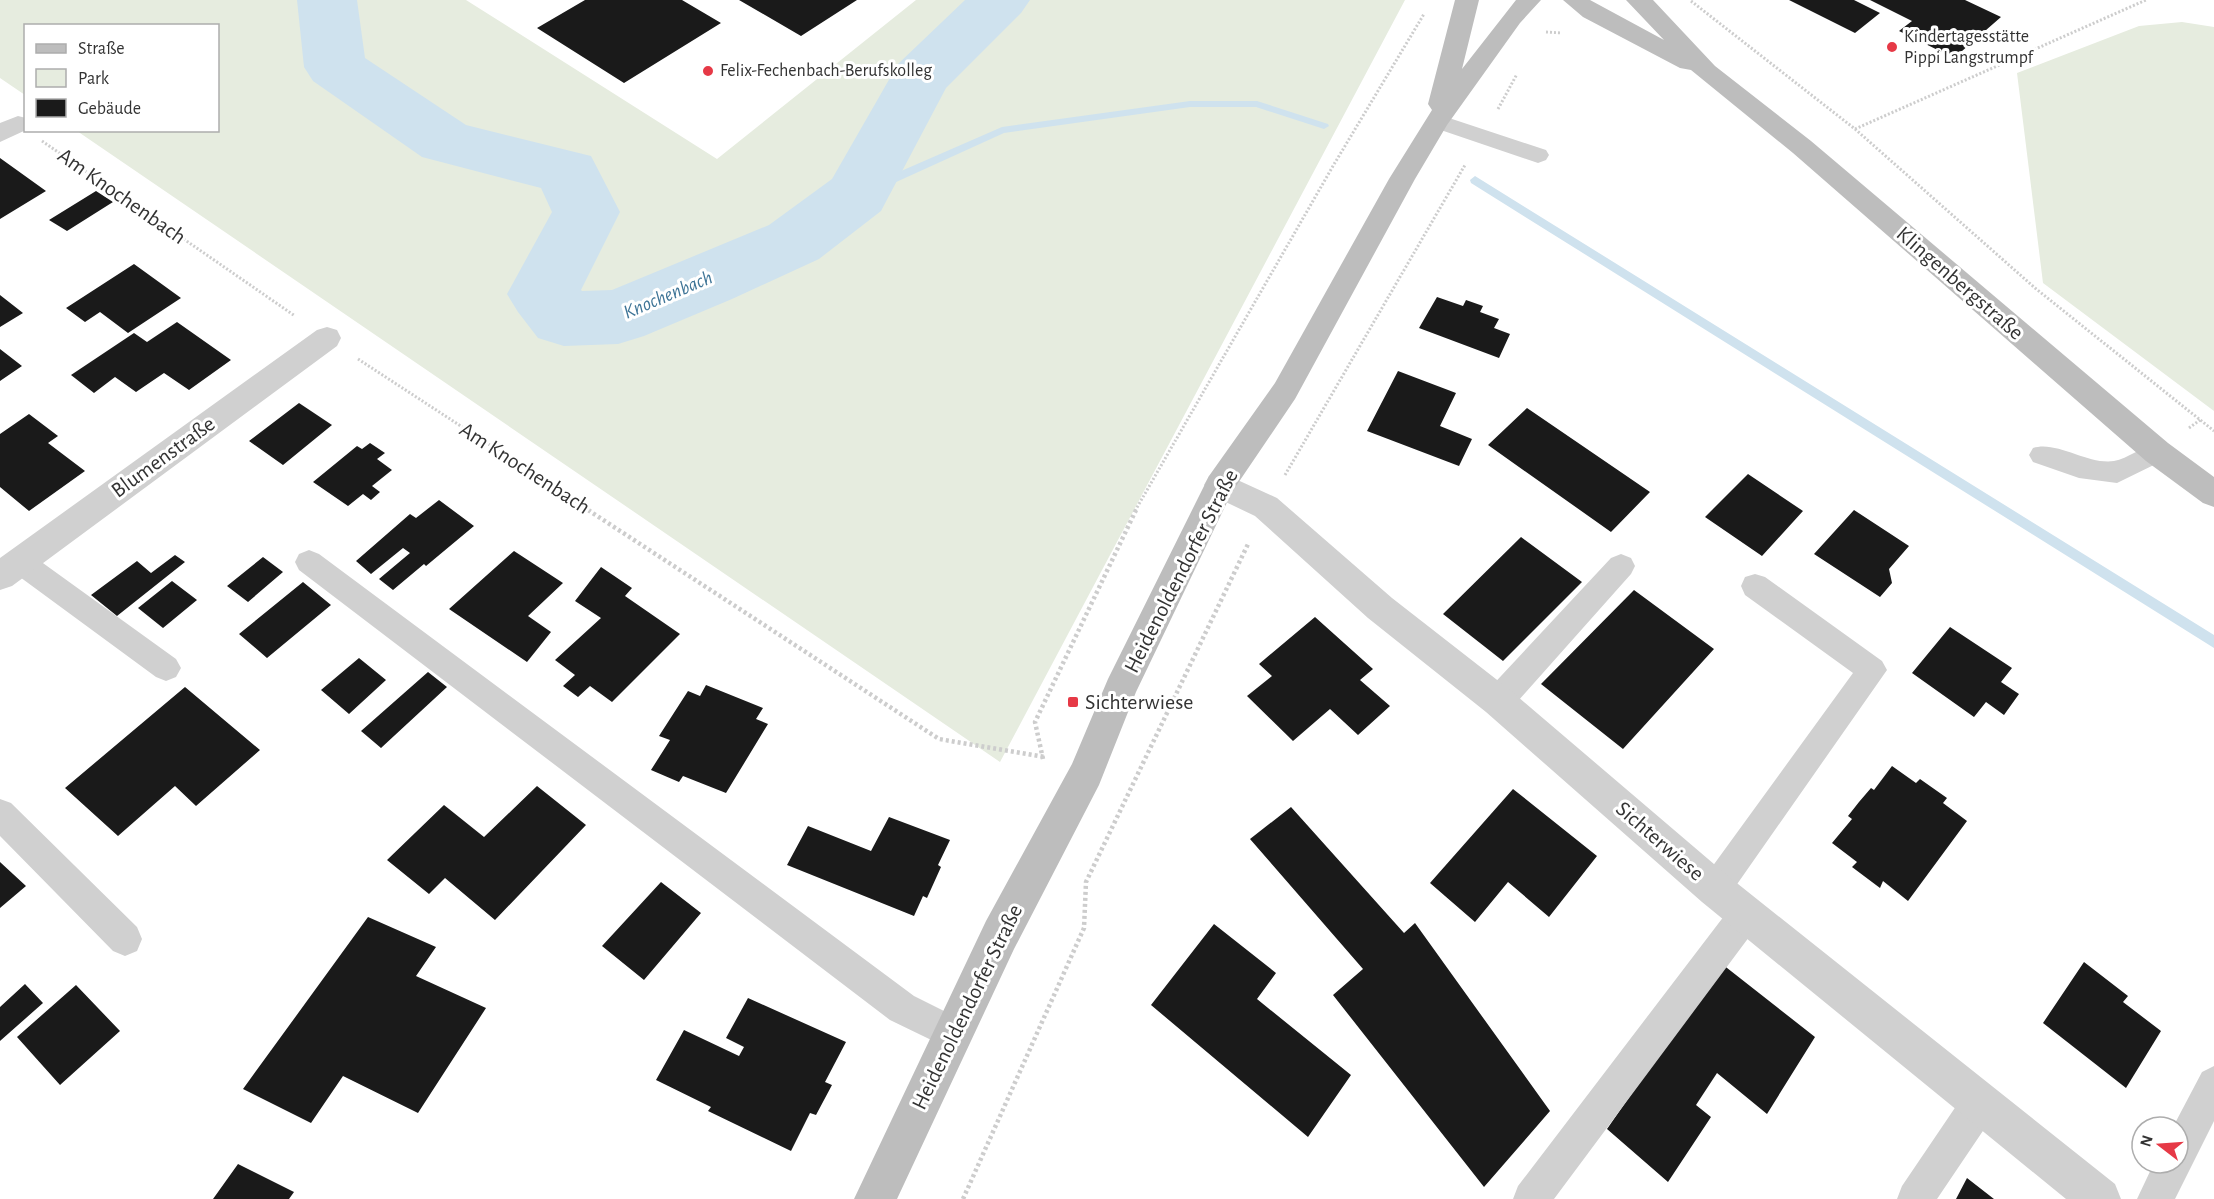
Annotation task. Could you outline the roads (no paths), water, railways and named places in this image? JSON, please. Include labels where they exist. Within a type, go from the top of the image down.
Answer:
[{"type":"street","name":"Heidenoldendorfer Straße","points":[[1437,121],[1467,0]]},
{"type":"street","name":"Heidenoldendorfer Straße","points":[[875,1199],[1000,935],[1086,773],[1120,690],[1220,485],[1285,391],[1402,179],[1437,121],[1512,18],[1529,0]]},
{"type":"street","name":"Klingenbergstraße","points":[[1575,0],[1626,32],[1706,72]]},
{"type":"street","name":"Klingenbergstraße","points":[[1638,0],[1649,9],[1706,72],[1802,147],[2157,452],[2214,494]]},
{"type":"street","name":"Blumenstraße","points":[[10,569],[327,338]]},
{"type":"street","name":"Sichterwiese","points":[[1220,485],[1266,507],[1380,608],[1498,701],[1715,889],[2100,1199]]},
{"type":"lane","points":[[1437,121],[1538,155]]},
{"type":"lane","points":[[2042,455],[2079,467],[2117,472],[2157,452]]},
{"type":"lane","points":[[309,562],[903,1008],[954,1034]]},
{"type":"lane","points":[[1498,701],[1621,566]]},
{"type":"lane","points":[[10,569],[166,668]]},
{"type":"lane","points":[[1715,889],[1872,670],[1755,586]]},
{"type":"lane","points":[[0,814],[125,939]]},
{"type":"lane","points":[[1531,1199],[1746,914]]},
{"type":"lane","points":[[2190,1131],[2214,1084]]},
{"type":"lane","points":[[1915,1199],[1980,1102]]},
{"type":"lane","points":[[2155,1199],[2168,1175]]},
{"type":"waterway","name":"Knochenbach","points":[[327,0],[335,67],[445,142],[567,172],[586,212],[543,294],[564,319],[618,317],[794,242],[857,195],[920,78],[1000,0]]},
{"type":"waterway","points":[[857,195],[1002,130],[1190,104],[1257,104],[1324,126]]},
{"type":"waterway","points":[[1475,180],[2214,642]]},
{"type":"place","name":"Kindertagesstätte Pippi Langstrumpf","points":[[1892,47]]},
{"type":"place","name":"Felix-Fechenbach-Berufskolleg","points":[[708,71]]},
{"type":"place","name":"Sichterwiese","points":[[1073,702]]}]
